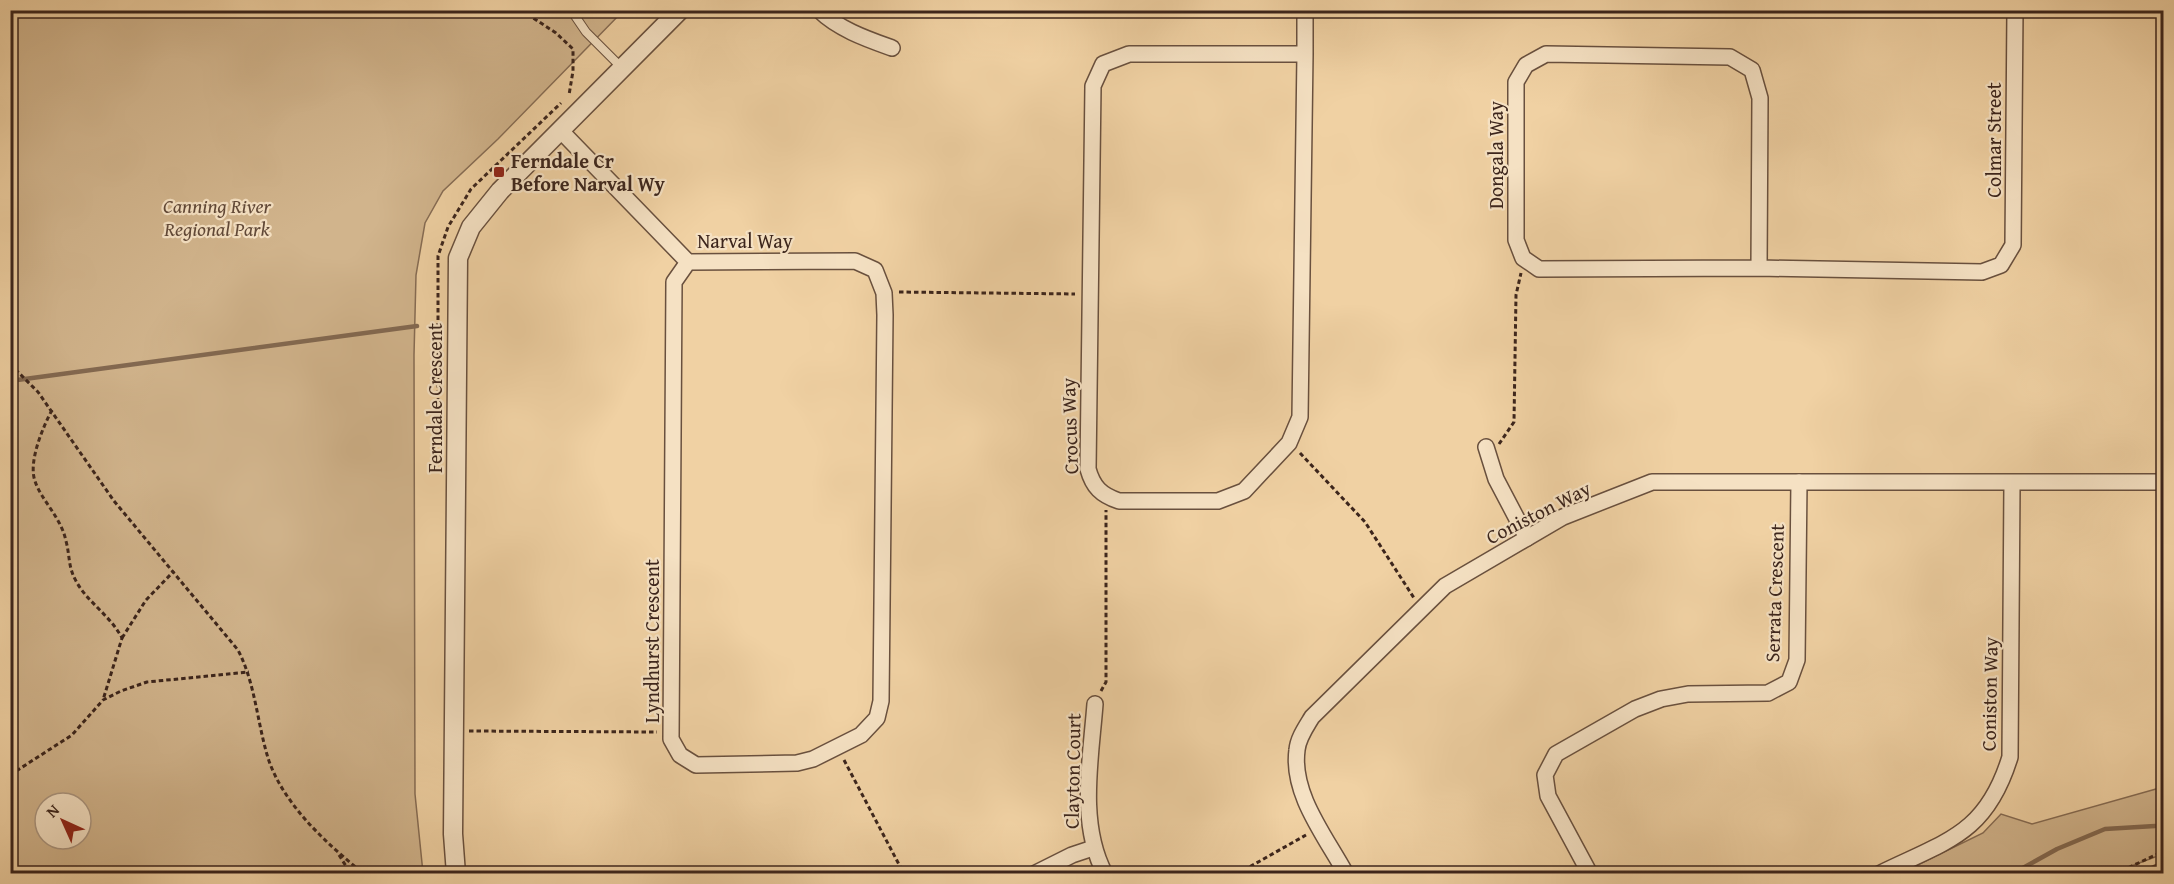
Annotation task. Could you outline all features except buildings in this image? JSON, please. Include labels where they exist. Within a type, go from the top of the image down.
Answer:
[{"type":"street","name":"Ferndale Crescent","points":[[456,873],[453,834],[458,258],[463,242],[480,214],[680,10]]},
{"type":"street","points":[[819,10],[825,17],[863,37],[892,48]]},
{"type":"street","points":[[1108,497],[1119,501],[1218,501],[1244,491],[1288,442],[1300,417],[1305,10]]},
{"type":"street","name":"Colmar Street","points":[[1759,268],[1982,272],[2001,266],[2013,245],[2015,10]]},
{"type":"street","name":"Crocus Way","points":[[1108,497],[1093,485],[1088,469],[1093,86],[1104,64],[1129,54],[1305,54]]},
{"type":"street","name":"Dongala Way","points":[[1528,261],[1523,258],[1516,240],[1516,82],[1526,65],[1546,54],[1730,57],[1752,70],[1760,98],[1759,268]]},
{"type":"street","name":"Narval Way","points":[[561,131],[688,262],[855,261],[875,270]]},
{"type":"street","points":[[1528,261],[1539,269],[1759,268]]},
{"type":"street","name":"Lyndhurst Crescent","points":[[688,262],[675,282],[671,739],[680,755],[696,765],[796,762],[813,759],[861,735],[877,718],[881,701],[884,293],[875,270]]},
{"type":"street","points":[[1486,447],[1496,479],[1527,538]]},
{"type":"street","name":"Coniston Way","points":[[1346,873],[1300,789],[1297,750],[1302,732],[1312,717],[1445,586],[1563,517],[1652,482],[2012,484],[2163,482]]},
{"type":"street","name":"Serrata Crescent","points":[[1590,873],[1548,796],[1545,775],[1557,754],[1635,708],[1688,694],[1768,693],[1789,682],[1797,660],[1798,482]]},
{"type":"street","name":"Coniston Way","points":[[1879,873],[1975,824],[1992,802],[2003,781],[2010,757],[2012,484]]},
{"type":"street","name":"Clayton Court","points":[[1095,704],[1090,769],[1090,830],[1093,848],[1105,873]]},
{"type":"street","points":[[1034,873],[1071,855],[1093,848]]},
{"type":"street","points":[[2155,873],[2163,870]]},
{"type":"lane","points":[[571,10],[586,32],[622,68]]},
{"type":"path","points":[[520,10],[556,33],[573,50],[573,71],[569,96]]},
{"type":"path","points":[[1486,447],[1501,443],[1514,422],[1516,295],[1522,270],[1528,261]]},
{"type":"path","points":[[884,293],[1089,294]]},
{"type":"path","points":[[10,364],[38,392],[114,501],[225,633],[249,672],[269,761],[284,793],[336,851],[351,873]]},
{"type":"path","points":[[52,410],[36,449],[34,480],[56,514],[66,540],[67,562],[76,583],[113,622],[122,638]]},
{"type":"path","points":[[1288,442],[1311,462],[1365,522],[1408,592],[1423,608]]},
{"type":"path","points":[[1095,704],[1106,682],[1104,527],[1108,497]]},
{"type":"path","points":[[10,774],[72,735],[103,700],[122,638],[146,600],[174,571]]},
{"type":"path","points":[[103,700],[147,682],[249,672]]},
{"type":"path","points":[[454,731],[671,731]]},
{"type":"path","points":[[838,748],[904,873]]},
{"type":"path","points":[[1237,873],[1320,826]]},
{"type":"path","points":[[336,851],[364,873]]},
{"type":"path","points":[[2115,873],[2163,851]]},
{"type":"green space","name":"Canning River Regional Park","points":[[10,11],[623,11],[498,139],[443,191],[425,223],[416,275],[414,355],[415,794],[423,873],[11,873]]},
{"type":"green space","points":[[2163,787],[2163,854],[2113,873],[1901,873],[1983,833],[2001,814],[2032,824]]},
{"type":"waterway","points":[[10,381],[417,326]]},
{"type":"waterway","points":[[2012,874],[2057,849],[2105,829],[2155,826]]},
{"type":"place","name":"Ferndale Cr Before Narval Wy","points":[[499,172]]}]
